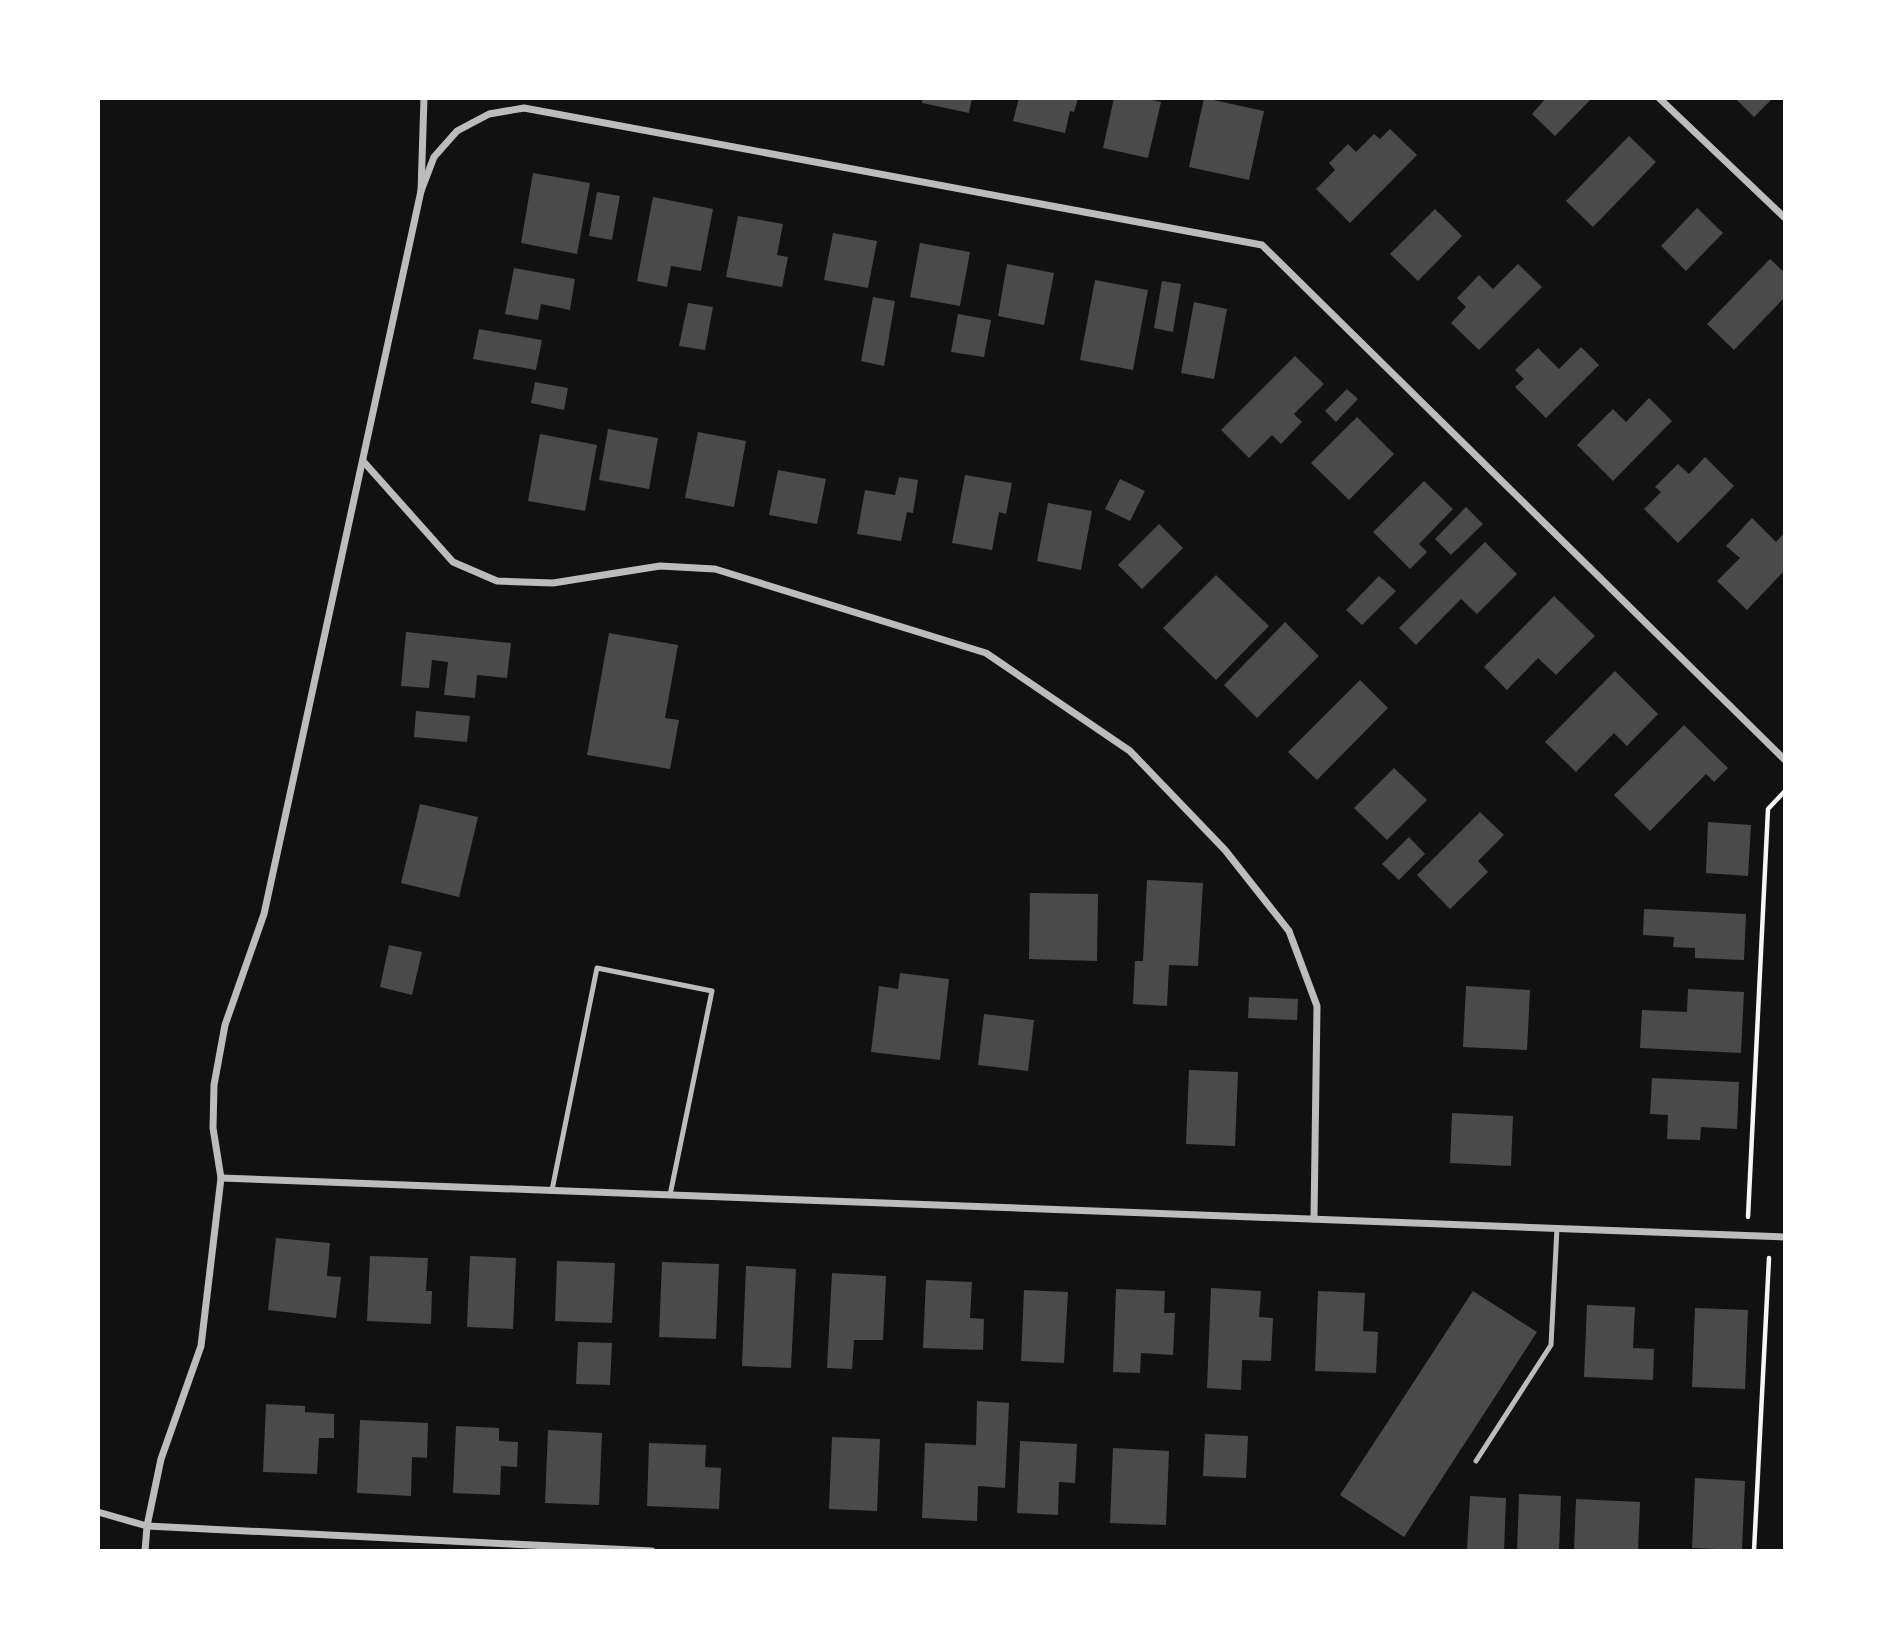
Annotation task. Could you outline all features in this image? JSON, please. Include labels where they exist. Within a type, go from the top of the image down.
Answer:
[{"type":"street","points":[[421,191],[424,98]]},
{"type":"street","points":[[1659,98],[1785,218]]},
{"type":"street","points":[[145,1551],[161,1459],[201,1346],[221,1178],[213,1128],[214,1084],[225,1025],[264,914],[421,191],[434,157],[457,131],[489,114],[524,108],[1262,245],[1785,760]]},
{"type":"street","points":[[363,461],[453,562],[497,581],[553,583],[660,566],[715,569],[986,653],[1130,751],[1225,850],[1289,931],[1317,1006],[1314,1219]]},
{"type":"street","points":[[221,1178],[1785,1237]]},
{"type":"street","points":[[98,1512],[148,1526],[652,1551]]},
{"type":"lane","points":[[552,1191],[597,968],[712,991],[670,1195]]},
{"type":"lane","points":[[1476,1461],[1551,1345],[1557,1228]]},
{"type":"path","points":[[1747,1235],[1768,809],[1785,791]]},
{"type":"path","points":[[1754,1551],[1770,1236]]},
{"type":"building","points":[[923,98],[972,98],[969,113],[922,103]]},
{"type":"building","points":[[1019,98],[1078,98],[1074,112],[1070,111],[1065,133],[1013,121]]},
{"type":"building","points":[[1114,98],[1143,98],[1161,102],[1148,158],[1103,148]]},
{"type":"building","points":[[1204,98],[1264,111],[1249,180],[1189,167]]},
{"type":"building","points":[[1546,98],[1592,98],[1555,136],[1532,114]]},
{"type":"building","points":[[1738,98],[1773,98],[1754,117]]},
{"type":"building","points":[[1390,129],[1417,155],[1350,223],[1316,189],[1335,170],[1329,163],[1348,144],[1356,152],[1374,134],[1380,139]]},
{"type":"building","points":[[1629,136],[1656,162],[1593,227],[1566,201]]},
{"type":"building","points":[[533,173],[590,183],[577,254],[521,243]]},
{"type":"building","points":[[597,192],[620,196],[612,240],[589,236]]},
{"type":"building","points":[[653,197],[713,209],[701,271],[671,266],[667,287],[637,281]]},
{"type":"building","points":[[1697,208],[1723,233],[1686,271],[1661,246]]},
{"type":"building","points":[[1435,209],[1462,236],[1418,281],[1390,254]]},
{"type":"building","points":[[738,216],[783,224],[777,255],[788,257],[782,287],[726,277]]},
{"type":"building","points":[[833,233],[877,241],[868,288],[824,280]]},
{"type":"building","points":[[920,243],[970,252],[960,306],[910,297]]},
{"type":"building","points":[[1770,259],[1785,273],[1785,297],[1734,350],[1707,324]]},
{"type":"building","points":[[1007,264],[1054,273],[1044,325],[998,316]]},
{"type":"building","points":[[1518,264],[1542,287],[1479,350],[1451,323],[1466,307],[1457,298],[1479,275],[1493,289]]},
{"type":"building","points":[[514,268],[575,279],[570,310],[541,304],[538,320],[505,314]]},
{"type":"building","points":[[1095,280],[1148,290],[1133,370],[1080,360]]},
{"type":"building","points":[[1162,281],[1181,284],[1173,332],[1154,328]]},
{"type":"building","points":[[873,297],[895,301],[884,366],[861,361]]},
{"type":"building","points":[[1194,302],[1227,309],[1214,379],[1181,373]]},
{"type":"building","points":[[688,303],[713,307],[705,350],[679,346]]},
{"type":"building","points":[[958,314],[991,320],[984,357],[951,352]]},
{"type":"building","points":[[479,329],[542,340],[536,370],[473,359]]},
{"type":"building","points":[[1581,347],[1599,365],[1546,418],[1515,387],[1524,379],[1515,370],[1538,348],[1559,369]]},
{"type":"building","points":[[1295,356],[1324,384],[1294,414],[1302,422],[1281,444],[1272,435],[1249,458],[1221,430]]},
{"type":"building","points":[[535,382],[568,388],[564,410],[531,403]]},
{"type":"building","points":[[1347,389],[1358,399],[1336,422],[1325,411]]},
{"type":"building","points":[[1649,398],[1672,421],[1613,481],[1577,445],[1613,409],[1626,422]]},
{"type":"building","points":[[1357,417],[1394,454],[1349,500],[1311,463]]},
{"type":"building","points":[[608,429],[658,438],[649,489],[599,480]]},
{"type":"building","points":[[698,432],[746,441],[734,507],[685,498]]},
{"type":"building","points":[[540,434],[597,445],[585,511],[528,501]]},
{"type":"building","points":[[1705,457],[1734,486],[1678,543],[1644,509],[1661,492],[1655,487],[1678,464],[1689,474]]},
{"type":"building","points":[[778,470],[826,479],[817,524],[769,515]]},
{"type":"building","points":[[965,475],[1012,483],[1006,514],[999,512],[992,550],[952,543]]},
{"type":"building","points":[[899,477],[918,480],[913,513],[907,512],[901,541],[857,534],[865,490],[895,495]]},
{"type":"building","points":[[1120,479],[1145,491],[1130,521],[1105,509]]},
{"type":"building","points":[[1424,481],[1453,509],[1419,544],[1427,552],[1410,569],[1373,532]]},
{"type":"building","points":[[1048,503],[1092,511],[1081,570],[1037,561]]},
{"type":"building","points":[[1466,507],[1483,524],[1451,555],[1435,539]]},
{"type":"building","points":[[1752,518],[1776,542],[1785,532],[1785,570],[1747,610],[1717,581],[1740,558],[1726,546]]},
{"type":"building","points":[[1159,524],[1183,548],[1142,589],[1118,565]]},
{"type":"building","points":[[1485,542],[1517,574],[1477,614],[1461,599],[1416,645],[1399,628]]},
{"type":"building","points":[[1216,575],[1269,626],[1216,680],[1163,628]]},
{"type":"building","points":[[1379,576],[1396,591],[1362,625],[1346,610]]},
{"type":"building","points":[[1554,596],[1595,636],[1556,675],[1538,658],[1507,690],[1484,667]]},
{"type":"building","points":[[1285,622],[1319,656],[1257,718],[1224,685]]},
{"type":"building","points":[[406,632],[511,643],[507,678],[477,675],[475,698],[444,695],[448,662],[432,660],[429,688],[401,686]]},
{"type":"building","points":[[609,633],[678,645],[665,718],[679,720],[670,769],[587,755]]},
{"type":"building","points":[[1615,671],[1658,714],[1627,746],[1614,733],[1576,772],[1545,742]]},
{"type":"building","points":[[1360,680],[1388,708],[1317,780],[1288,752]]},
{"type":"building","points":[[416,711],[470,716],[467,742],[414,737]]},
{"type":"building","points":[[1684,725],[1728,768],[1714,782],[1706,774],[1650,831],[1614,795]]},
{"type":"building","points":[[1394,768],[1427,800],[1387,840],[1354,808]]},
{"type":"building","points":[[420,804],[478,817],[459,897],[401,883]]},
{"type":"building","points":[[1480,812],[1504,835],[1478,861],[1488,872],[1450,909],[1417,875]]},
{"type":"building","points":[[1708,822],[1751,825],[1748,876],[1706,873]]},
{"type":"building","points":[[1409,837],[1425,854],[1399,880],[1382,864]]},
{"type":"building","points":[[1147,880],[1203,883],[1198,966],[1169,965],[1167,1006],[1133,1004],[1135,961],[1143,961]]},
{"type":"building","points":[[1030,893],[1098,894],[1097,961],[1029,959]]},
{"type":"building","points":[[1644,909],[1746,914],[1744,960],[1695,958],[1695,948],[1673,947],[1674,937],[1643,935]]},
{"type":"building","points":[[389,945],[422,952],[412,995],[380,987]]},
{"type":"building","points":[[900,973],[949,979],[940,1060],[871,1052],[879,986],[898,989]]},
{"type":"building","points":[[1466,986],[1530,990],[1527,1050],[1463,1047]]},
{"type":"building","points":[[1688,989],[1744,992],[1741,1053],[1640,1048],[1642,1010],[1687,1012]]},
{"type":"building","points":[[1249,997],[1298,999],[1297,1020],[1248,1018]]},
{"type":"building","points":[[984,1014],[1034,1020],[1028,1071],[978,1065]]},
{"type":"building","points":[[1189,1070],[1238,1072],[1235,1146],[1186,1144]]},
{"type":"building","points":[[1652,1078],[1739,1082],[1737,1129],[1701,1127],[1700,1140],[1667,1139],[1668,1115],[1650,1114]]},
{"type":"building","points":[[1452,1113],[1513,1116],[1511,1166],[1450,1163]]},
{"type":"building","points":[[276,1238],[330,1243],[327,1276],[341,1277],[336,1318],[268,1310]]},
{"type":"building","points":[[370,1256],[428,1258],[426,1291],[432,1291],[431,1324],[367,1321]]},
{"type":"building","points":[[470,1256],[516,1258],[513,1329],[467,1327]]},
{"type":"building","points":[[557,1261],[615,1263],[612,1323],[555,1321]]},
{"type":"building","points":[[662,1262],[719,1264],[716,1339],[659,1337]]},
{"type":"building","points":[[746,1266],[796,1269],[791,1368],[742,1366]]},
{"type":"building","points":[[832,1273],[886,1276],[883,1340],[854,1340],[852,1369],[827,1368]]},
{"type":"building","points":[[926,1280],[972,1282],[970,1318],[984,1319],[983,1350],[923,1348]]},
{"type":"building","points":[[1211,1288],[1261,1291],[1259,1317],[1273,1318],[1271,1361],[1242,1360],[1241,1390],[1207,1388]]},
{"type":"building","points":[[1116,1289],[1165,1291],[1164,1313],[1175,1313],[1173,1355],[1141,1353],[1140,1373],[1113,1372]]},
{"type":"building","points":[[1024,1290],[1068,1292],[1064,1363],[1021,1361]]},
{"type":"building","points":[[1318,1291],[1365,1293],[1363,1331],[1378,1332],[1376,1373],[1315,1371]]},
{"type":"building","points":[[1473,1291],[1537,1332],[1404,1537],[1340,1495]]},
{"type":"building","points":[[1587,1305],[1635,1307],[1633,1348],[1654,1349],[1653,1380],[1584,1377]]},
{"type":"building","points":[[1695,1308],[1748,1310],[1745,1389],[1692,1387]]},
{"type":"building","points":[[578,1342],[612,1343],[610,1385],[576,1384]]},
{"type":"building","points":[[977,1401],[1009,1403],[1005,1488],[978,1486],[977,1521],[922,1518],[925,1443],[976,1445]]},
{"type":"building","points":[[266,1404],[305,1406],[305,1412],[334,1414],[334,1438],[319,1438],[317,1474],[263,1472]]},
{"type":"building","points":[[360,1420],[428,1423],[427,1458],[412,1457],[411,1496],[357,1493]]},
{"type":"building","points":[[456,1426],[499,1428],[499,1441],[518,1442],[517,1467],[501,1466],[500,1495],[453,1493]]},
{"type":"building","points":[[548,1430],[602,1433],[599,1505],[545,1503]]},
{"type":"building","points":[[1205,1434],[1248,1436],[1246,1478],[1203,1476]]},
{"type":"building","points":[[832,1437],[880,1439],[877,1511],[829,1509]]},
{"type":"building","points":[[1020,1441],[1077,1444],[1075,1483],[1059,1482],[1058,1515],[1017,1513]]},
{"type":"building","points":[[649,1443],[706,1445],[705,1467],[721,1468],[719,1509],[647,1506]]},
{"type":"building","points":[[1113,1448],[1169,1451],[1166,1525],[1110,1523]]},
{"type":"building","points":[[1695,1478],[1745,1481],[1742,1550],[1692,1548]]},
{"type":"building","points":[[1519,1494],[1561,1496],[1559,1551],[1517,1551]]},
{"type":"building","points":[[1470,1496],[1506,1498],[1504,1551],[1467,1550]]},
{"type":"building","points":[[1576,1499],[1640,1502],[1638,1551],[1574,1551]]}]
